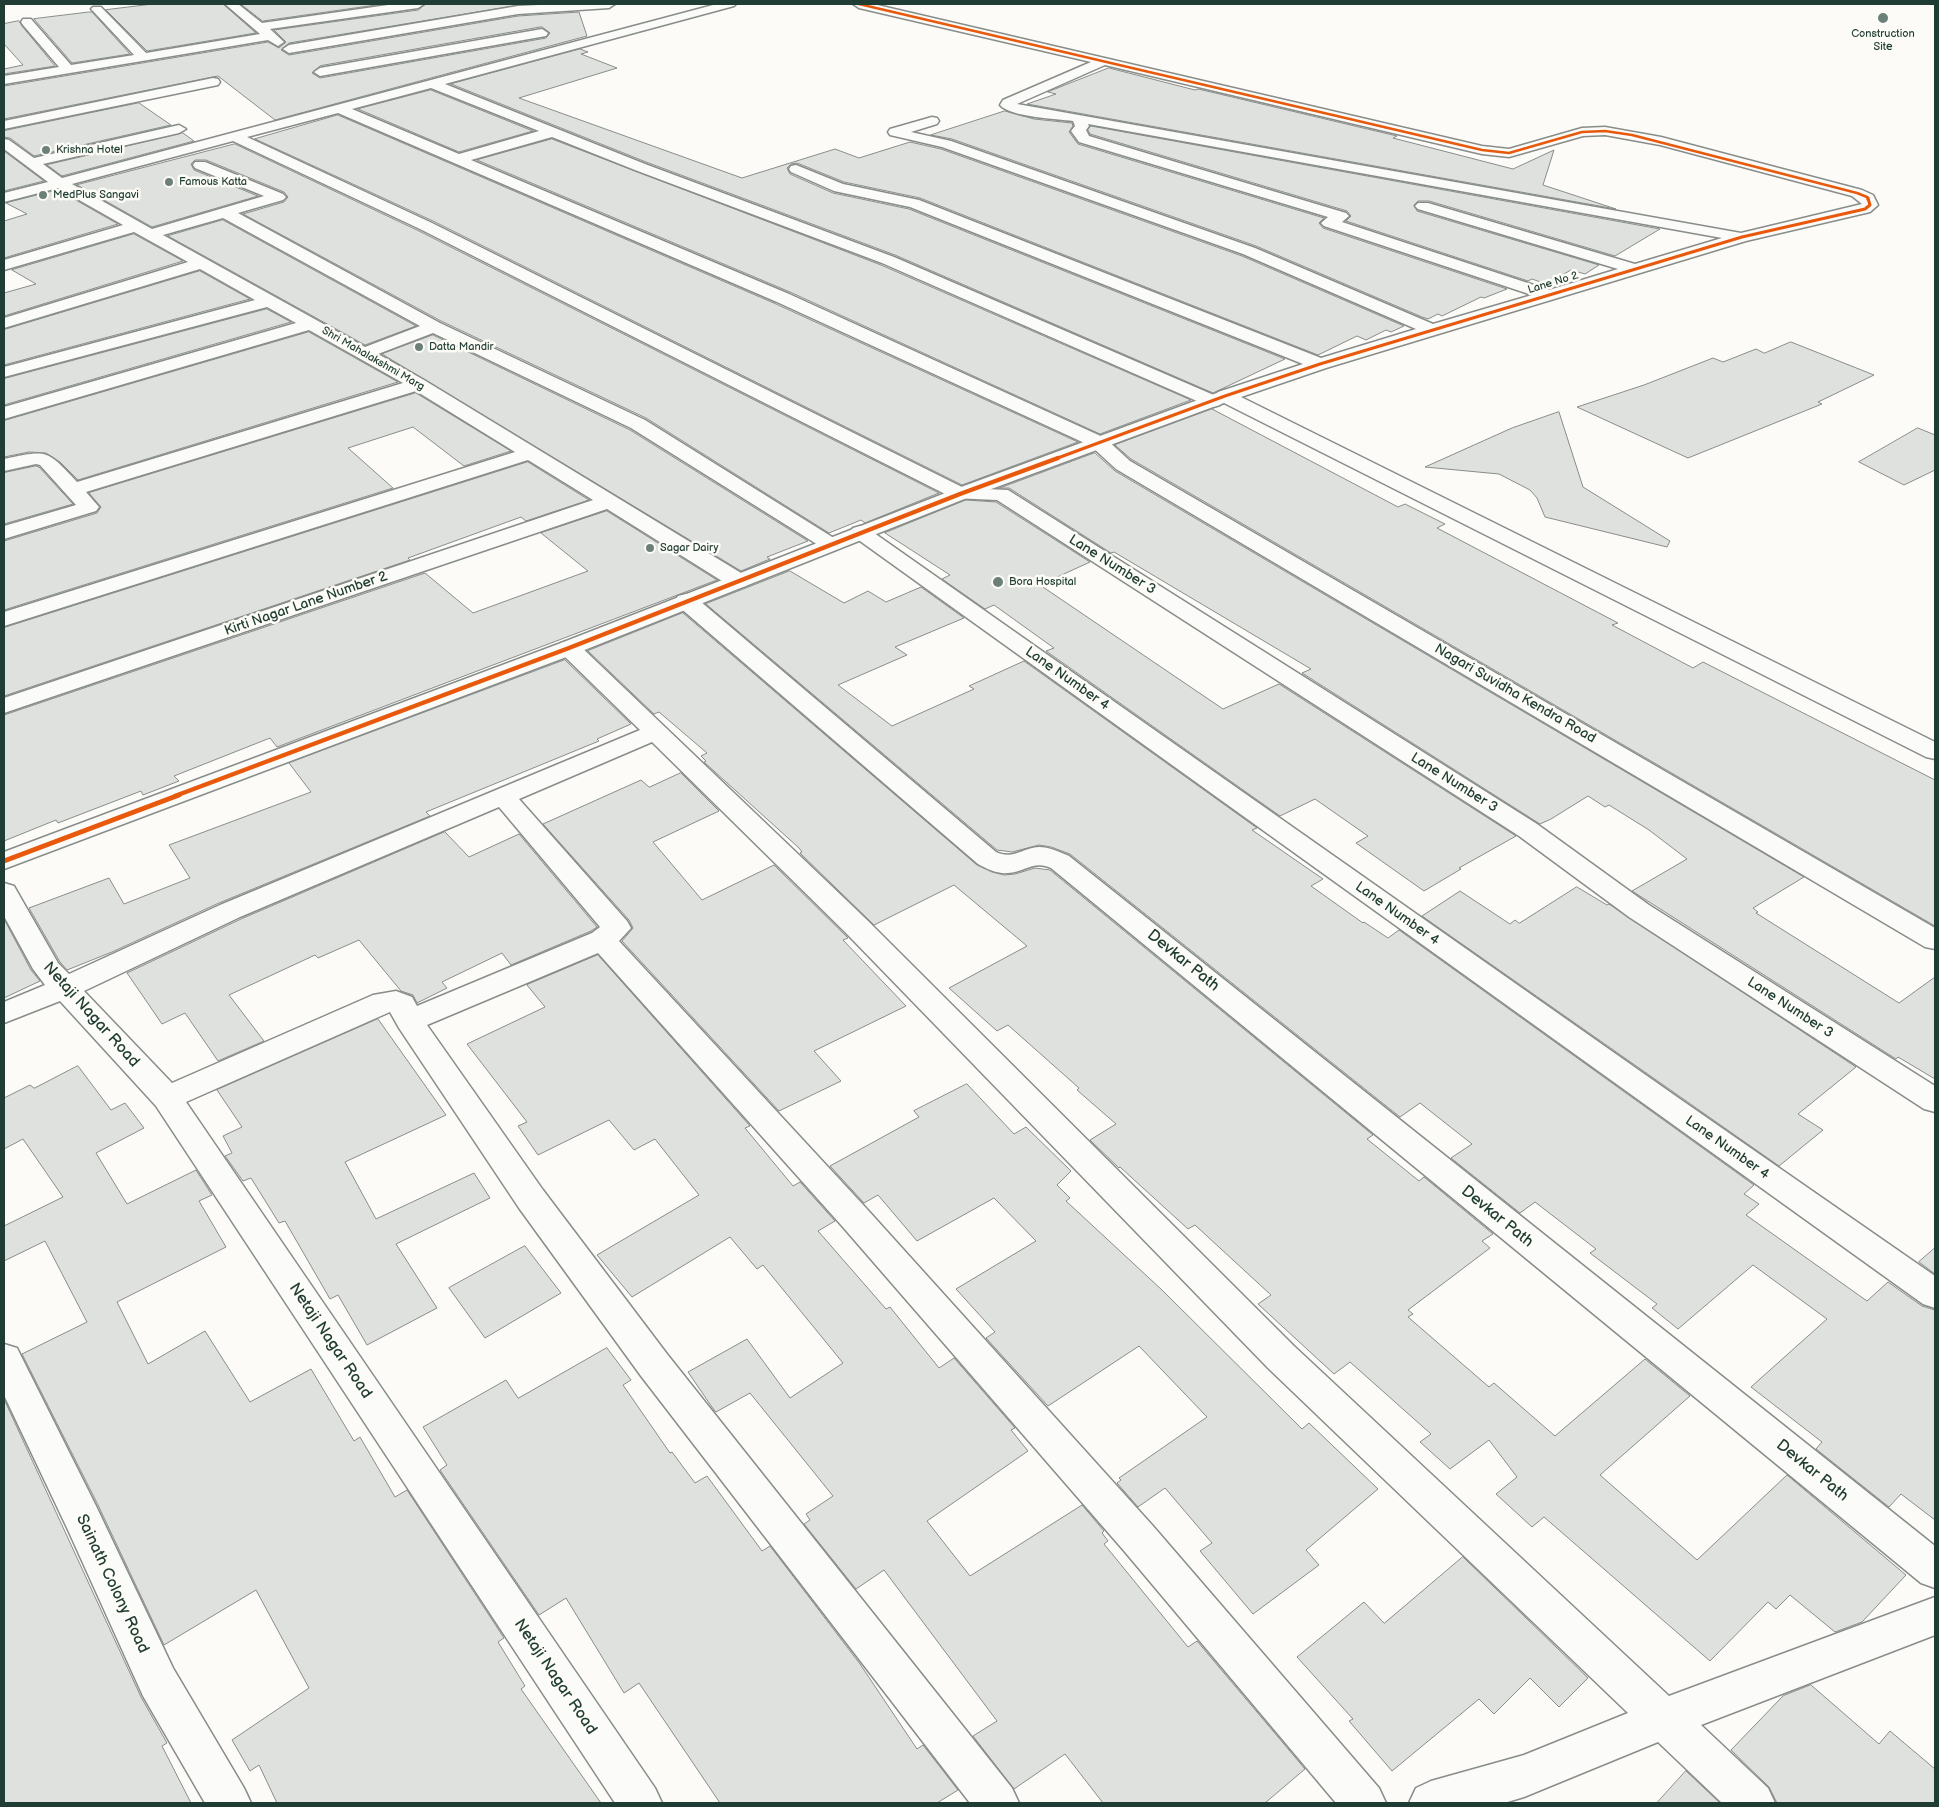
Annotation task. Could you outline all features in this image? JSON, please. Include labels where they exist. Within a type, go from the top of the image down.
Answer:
[{"type":"street","points":[[231,4],[270,36],[335,82]]},
{"type":"street","points":[[259,27],[418,4]]},
{"type":"street","points":[[289,49],[495,13],[608,4]]},
{"type":"street","points":[[4,198],[730,4]]},
{"type":"street","points":[[859,4],[1482,150],[1509,153]]},
{"type":"street","points":[[97,9],[143,57]]},
{"type":"street","points":[[312,66],[542,33],[548,29],[533,22],[495,13]]},
{"type":"street","points":[[26,22],[68,70]]},
{"type":"street","points":[[542,33],[565,48]]},
{"type":"street","points":[[4,80],[270,36]]},
{"type":"street","points":[[1104,61],[1007,105],[1017,109],[1078,118],[1742,237]]},
{"type":"street","points":[[4,125],[213,82]]},
{"type":"street","points":[[431,83],[888,260],[1219,398],[1935,752]]},
{"type":"street","points":[[350,91],[365,101]]},
{"type":"street","name":"Nagari Suvidha Kendra Road","points":[[338,108],[783,298],[1098,442],[1123,465],[1935,940]]},
{"type":"street","points":[[1078,118],[1082,126],[1078,131],[1082,133],[1081,138],[1341,216],[1329,223],[1549,295]]},
{"type":"street","points":[[932,122],[895,132],[946,144],[1248,251],[1432,330]]},
{"type":"street","points":[[30,163],[179,128]]},
{"type":"street","name":"Lane No 2","points":[[4,861],[569,648],[860,532],[1219,398],[1320,364],[1742,237],[1865,209],[1870,204],[1867,198],[1856,193],[1661,142],[1605,131],[1582,132],[1509,153]]},
{"type":"street","points":[[458,159],[554,132]]},
{"type":"street","points":[[232,136],[426,226],[960,494]]},
{"type":"street","name":"Shri Mahalakshmi Marg","points":[[4,143],[59,183],[418,384],[738,581]]},
{"type":"street","points":[[1486,167],[1509,153]]},
{"type":"street","points":[[4,266],[143,230],[226,213],[278,197],[200,165]]},
{"type":"street","points":[[796,169],[839,188],[914,203],[1320,364]]},
{"type":"street","points":[[1456,186],[1471,176]]},
{"type":"street","points":[[1423,206],[1635,269]]},
{"type":"street","points":[[226,213],[434,327],[638,424],[830,544]]},
{"type":"street","points":[[4,323],[202,263]]},
{"type":"street","points":[[4,372],[269,301]]},
{"type":"street","points":[[4,413],[312,324]]},
{"type":"street","points":[[363,354],[434,327]]},
{"type":"street","points":[[74,489],[418,384]]},
{"type":"street","points":[[4,619],[531,453]]},
{"type":"street","points":[[4,465],[36,458],[47,461],[89,508],[4,533]]},
{"type":"street","name":"Lane Number 3","points":[[960,494],[1001,494],[1528,830],[1638,911],[1935,1101]]},
{"type":"street","name":"Kirti Nagar Lane Number 2","points":[[4,706],[608,502]]},
{"type":"street","name":"Lane Number 4","points":[[860,532],[1650,1094],[1935,1294]]},
{"type":"street","name":"Devkar Path","points":[[686,601],[987,858],[1003,866],[1012,866],[1036,854],[1046,854],[1060,862],[1935,1570]]},
{"type":"street","points":[[569,648],[856,926],[1281,1357],[1753,1803]]},
{"type":"street","points":[[4,1012],[64,988],[230,911],[656,732]]},
{"type":"street","points":[[409,1021],[602,940],[618,928],[504,797]]},
{"type":"street","name":"Netaji Nagar Road","points":[[4,892],[47,969],[166,1098],[640,1803]]},
{"type":"street","points":[[602,940],[860,1225],[1139,1539],[1364,1803]]},
{"type":"street","points":[[166,1098],[383,1002],[402,1004],[409,1021],[531,1199],[654,1365],[997,1803]]},
{"type":"street","name":"Sainath Colony Road","points":[[4,1359],[82,1518],[158,1682],[230,1803]]},
{"type":"street","points":[[1431,1803],[1524,1776],[1663,1719],[1935,1616]]},
{"type":"building","points":[[153,4],[223,4],[256,33],[147,51],[106,10]]},
{"type":"building","points":[[241,4],[383,4],[263,21]]},
{"type":"building","points":[[426,4],[526,4],[289,43],[281,50],[289,55],[518,16],[579,12],[587,36],[275,120],[218,76],[4,119],[4,86],[268,42],[279,48],[286,42],[274,30],[418,10]],"holes":[[[542,27],[550,33],[546,38],[320,78],[312,73],[320,66]]]},
{"type":"building","points":[[92,12],[130,54],[72,63],[34,19]]},
{"type":"building","points":[[19,21],[55,66],[4,74],[4,69],[23,65],[4,44],[4,24]]},
{"type":"building","points":[[580,49],[588,52],[581,54],[617,68],[519,98],[742,178],[835,149],[859,158],[910,142],[941,149],[1242,256],[1404,326],[1391,332],[1386,330],[1366,340],[1357,336],[1318,355],[920,198],[844,182],[797,163],[791,164],[787,168],[790,174],[833,193],[909,209],[1285,359],[1213,393],[895,255],[646,162],[451,84]]},
{"type":"building","points":[[1109,68],[1195,90],[1198,89],[1397,136],[1393,138],[1513,169],[1554,150],[1543,185],[1616,209],[1027,104],[1056,94],[1048,92]]},
{"type":"building","points":[[431,90],[533,131],[459,152],[358,109]]},
{"type":"building","points":[[139,103],[171,125],[34,156],[10,138],[4,137],[4,131]]},
{"type":"building","points":[[1005,111],[1034,119],[1072,123],[1073,126],[1069,132],[1078,144],[1324,218],[1319,223],[1323,228],[1507,289],[1484,298],[1481,297],[1442,316],[1438,314],[1428,319],[1256,246],[952,139],[931,135]]},
{"type":"building","points":[[338,115],[776,304],[1078,442],[962,485],[433,221],[255,139]]},
{"type":"building","points":[[1091,126],[1660,229],[1615,256],[1429,201],[1418,201],[1414,205],[1417,211],[1599,265],[1585,274],[1571,270],[1546,284],[1532,279],[1528,281],[1346,221],[1351,216],[1347,211],[1090,134],[1088,130]]},
{"type":"building","points":[[183,133],[194,141],[62,176],[47,165]]},
{"type":"building","points":[[552,139],[881,265],[1191,400],[1100,434],[790,292],[477,160]]},
{"type":"building","points":[[235,144],[419,231],[939,493],[865,523],[861,520],[829,533],[646,418],[441,321],[243,214],[284,202],[288,197],[284,192],[206,160],[195,160],[191,164],[194,170],[258,196],[152,227],[77,185]]},
{"type":"building","points":[[4,151],[44,181],[4,191]]},
{"type":"building","points":[[58,190],[118,224],[4,258],[4,221],[27,214],[6,203]]},
{"type":"building","points":[[223,220],[416,326],[365,345],[168,236]]},
{"type":"building","points":[[134,234],[183,261],[4,316],[4,293],[36,284],[12,270]]},
{"type":"building","points":[[200,271],[250,299],[4,365],[4,330]]},
{"type":"building","points":[[267,309],[291,322],[4,405],[4,379]]},
{"type":"building","points":[[309,332],[398,382],[78,480],[60,462],[46,453],[29,452],[4,457],[4,421]]},
{"type":"building","points":[[433,335],[630,430],[808,541],[767,557],[770,559],[741,571],[382,354]]},
{"type":"building","points":[[1791,342],[1874,375],[1818,402],[1822,404],[1688,458],[1577,407],[1644,385],[1713,358],[1723,362],[1756,349],[1764,353]]},
{"type":"building","points":[[416,393],[511,451],[464,466],[413,427],[348,448],[393,488],[4,610],[4,541],[97,513],[101,507],[89,493]]},
{"type":"building","points":[[1212,409],[1398,507],[1405,504],[1445,524],[1437,528],[1618,623],[1612,625],[1693,668],[1703,662],[1935,780],[1935,926],[1131,459],[1115,445]]},
{"type":"building","points":[[1559,412],[1583,487],[1670,541],[1667,547],[1545,517],[1537,498],[1530,490],[1499,474],[1425,467],[1512,428]]},
{"type":"building","points":[[1918,428],[1935,435],[1935,470],[1904,485],[1859,462]]},
{"type":"building","points":[[1095,453],[1115,471],[1804,877],[1753,908],[1758,912],[1756,913],[1899,1003],[1935,977],[1935,1079],[1898,1057],[1896,1059],[1632,891],[1687,859],[1649,830],[1609,805],[1605,807],[1588,796],[1540,824],[1302,673],[1311,669],[1114,552],[1111,553],[1009,488],[1000,488]]},
{"type":"building","points":[[528,462],[589,500],[526,521],[521,517],[408,558],[410,560],[4,696],[4,628]]},
{"type":"building","points":[[36,466],[73,504],[4,524],[4,473]]},
{"type":"building","points":[[966,500],[996,502],[1090,562],[1040,585],[1223,709],[1279,684],[1516,836],[1459,868],[1461,869],[1424,891],[1356,843],[1368,836],[1315,799],[1280,816],[1046,651],[1054,648],[994,605],[985,609],[942,579],[950,575],[885,533]]},
{"type":"building","points":[[607,511],[717,580],[277,747],[270,738],[174,776],[179,781],[143,795],[141,791],[58,823],[56,820],[4,841],[4,715],[425,573],[473,613],[588,571],[541,533]]},
{"type":"building","points":[[790,571],[844,603],[868,591],[886,602],[921,587],[964,618],[895,647],[907,655],[838,685],[892,726],[974,689],[969,686],[1024,661],[1257,828],[1252,830],[1323,879],[1311,886],[1363,923],[1388,938],[1399,930],[1754,1185],[1744,1194],[1759,1204],[1746,1215],[1867,1301],[1888,1282],[1922,1306],[1935,1310],[1935,1520],[1901,1494],[1889,1507],[1816,1449],[1822,1442],[1751,1387],[1827,1319],[1753,1265],[1678,1329],[1652,1308],[1657,1304],[1590,1253],[1596,1249],[1535,1202],[1520,1213],[1451,1158],[1472,1144],[1420,1103],[1400,1117],[1070,854],[1039,845],[1012,852],[997,850],[706,604]]},
{"type":"building","points":[[683,613],[977,865],[1004,875],[1035,868],[1050,870],[1373,1135],[1367,1139],[1419,1181],[1424,1177],[1493,1234],[1482,1241],[1490,1248],[1408,1310],[1413,1314],[1408,1317],[1489,1387],[1494,1383],[1555,1436],[1645,1359],[1690,1396],[1600,1475],[1697,1560],[1787,1475],[1906,1575],[1862,1622],[1835,1632],[1790,1595],[1776,1609],[1768,1602],[1710,1661],[1544,1517],[1532,1527],[1496,1494],[1517,1477],[1489,1440],[1450,1469],[1420,1442],[1431,1434],[1350,1362],[1334,1374],[1258,1304],[1271,1295],[1195,1225],[1188,1229],[1090,1140],[1116,1124],[1077,1090],[1079,1088],[1008,1025],[997,1031],[949,988],[1027,946],[954,885],[874,925],[800,853],[802,852],[799,848],[704,762],[706,761],[701,756],[707,753],[659,712],[654,714],[588,651]]},
{"type":"building","points":[[565,660],[631,724],[597,739],[599,741],[426,812],[430,816],[219,903],[112,952],[67,970],[60,962],[29,908],[109,878],[124,904],[190,878],[169,845],[311,792],[289,763]]},
{"type":"building","points":[[681,773],[719,811],[653,842],[702,900],[774,865],[848,938],[843,940],[906,1006],[814,1051],[841,1081],[779,1111],[622,941],[633,928],[629,920],[543,824],[641,780],[649,787]]},
{"type":"building","points":[[445,832],[469,857],[519,834],[597,927],[511,965],[502,953],[442,982],[447,988],[417,1003],[413,995],[401,991],[359,940],[318,958],[315,955],[229,995],[264,1041],[218,1061],[185,1013],[162,1024],[127,973],[241,919]]},
{"type":"building","points":[[1577,887],[1607,905],[1609,904],[1856,1067],[1798,1114],[1823,1130],[1779,1166],[1422,916],[1460,891],[1510,924],[1515,920],[1519,923]]},
{"type":"building","points":[[4,919],[31,970],[40,981],[4,998]]},
{"type":"building","points":[[598,955],[750,1126],[745,1128],[793,1186],[800,1182],[835,1221],[818,1231],[886,1309],[890,1307],[939,1368],[954,1358],[1015,1428],[1011,1430],[1028,1451],[927,1521],[970,1576],[1082,1505],[1104,1531],[1102,1533],[1108,1541],[1104,1544],[1188,1647],[1197,1641],[1305,1769],[1265,1803],[1103,1803],[1065,1754],[1014,1789],[973,1736],[997,1721],[884,1570],[856,1589],[804,1524],[810,1520],[806,1514],[833,1496],[750,1393],[716,1412],[714,1410],[688,1372],[747,1339],[790,1398],[843,1363],[763,1265],[757,1269],[730,1237],[632,1297],[597,1255],[699,1195],[655,1139],[634,1150],[609,1120],[538,1155],[518,1126],[527,1122],[467,1044],[545,1007],[527,985]]},
{"type":"building","points":[[378,1019],[446,1115],[345,1162],[376,1219],[474,1173],[490,1198],[396,1244],[437,1308],[367,1345],[338,1295],[330,1299],[285,1221],[279,1223],[251,1178],[243,1181],[225,1156],[232,1153],[223,1136],[242,1127],[217,1090]]},
{"type":"building","points":[[78,1066],[111,1110],[125,1103],[144,1128],[96,1153],[127,1204],[196,1170],[212,1195],[199,1201],[226,1247],[117,1302],[148,1364],[205,1331],[250,1402],[311,1369],[354,1441],[360,1437],[395,1497],[407,1490],[504,1638],[498,1642],[525,1686],[521,1689],[601,1803],[277,1803],[259,1765],[250,1771],[232,1740],[309,1688],[256,1590],[164,1645],[98,1505],[22,1354],[87,1322],[45,1241],[4,1261],[4,1226],[63,1197],[23,1139],[4,1149],[4,1098],[30,1085],[34,1088]]},
{"type":"building","points":[[967,1084],[1014,1134],[1026,1127],[1071,1171],[1057,1185],[1070,1198],[1066,1201],[1162,1290],[1302,1429],[1309,1423],[1378,1489],[1306,1550],[1319,1565],[1253,1614],[1200,1551],[1212,1543],[1165,1488],[1138,1507],[1117,1483],[1121,1480],[1119,1478],[1207,1417],[1139,1346],[1048,1406],[986,1338],[995,1332],[956,1289],[1036,1241],[994,1198],[917,1241],[878,1195],[864,1203],[830,1166],[919,1117],[914,1111]]},
{"type":"building","points":[[525,1246],[561,1293],[485,1338],[449,1288]]},
{"type":"building","points":[[1935,1248],[1935,1274],[1919,1262]]},
{"type":"building","points":[[607,1348],[631,1380],[623,1385],[670,1453],[672,1452],[695,1483],[707,1476],[762,1551],[770,1546],[860,1664],[917,1749],[923,1745],[958,1790],[937,1803],[720,1803],[639,1683],[624,1693],[566,1598],[539,1615],[440,1470],[447,1465],[423,1427],[506,1380],[518,1398]]},
{"type":"building","points":[[4,1399],[141,1697],[167,1743],[162,1746],[191,1803],[4,1803]]},
{"type":"building","points":[[1463,1557],[1588,1678],[1559,1707],[1530,1678],[1494,1714],[1479,1699],[1392,1771],[1349,1721],[1353,1719],[1297,1657],[1364,1602],[1384,1623]]},
{"type":"building","points":[[1811,1685],[1879,1744],[1890,1731],[1935,1769],[1935,1803],[1777,1803],[1769,1787],[1731,1750],[1783,1696]]},
{"type":"building","points":[[1686,1771],[1720,1803],[1657,1803]]},
{"type":"cycle path","points":[[4,861],[569,648],[960,494],[1225,396],[1320,364],[1742,237],[1865,209],[1870,205],[1867,197],[1857,193],[1632,135],[1605,131],[1582,132],[1509,153],[1482,150],[859,4]]},
{"type":"place","name":"Construction Site","points":[[1883,18]]},
{"type":"place","name":"Krishna Hotel","points":[[46,150]]},
{"type":"place","name":"Famous Katta","points":[[169,182]]},
{"type":"place","name":"MedPlus Sangavi","points":[[43,195]]},
{"type":"place","name":"Datta Mandir","points":[[419,347]]},
{"type":"place","name":"Sagar Dairy","points":[[650,548]]},
{"type":"place","name":"Bora Hospital","points":[[998,582]]}]
